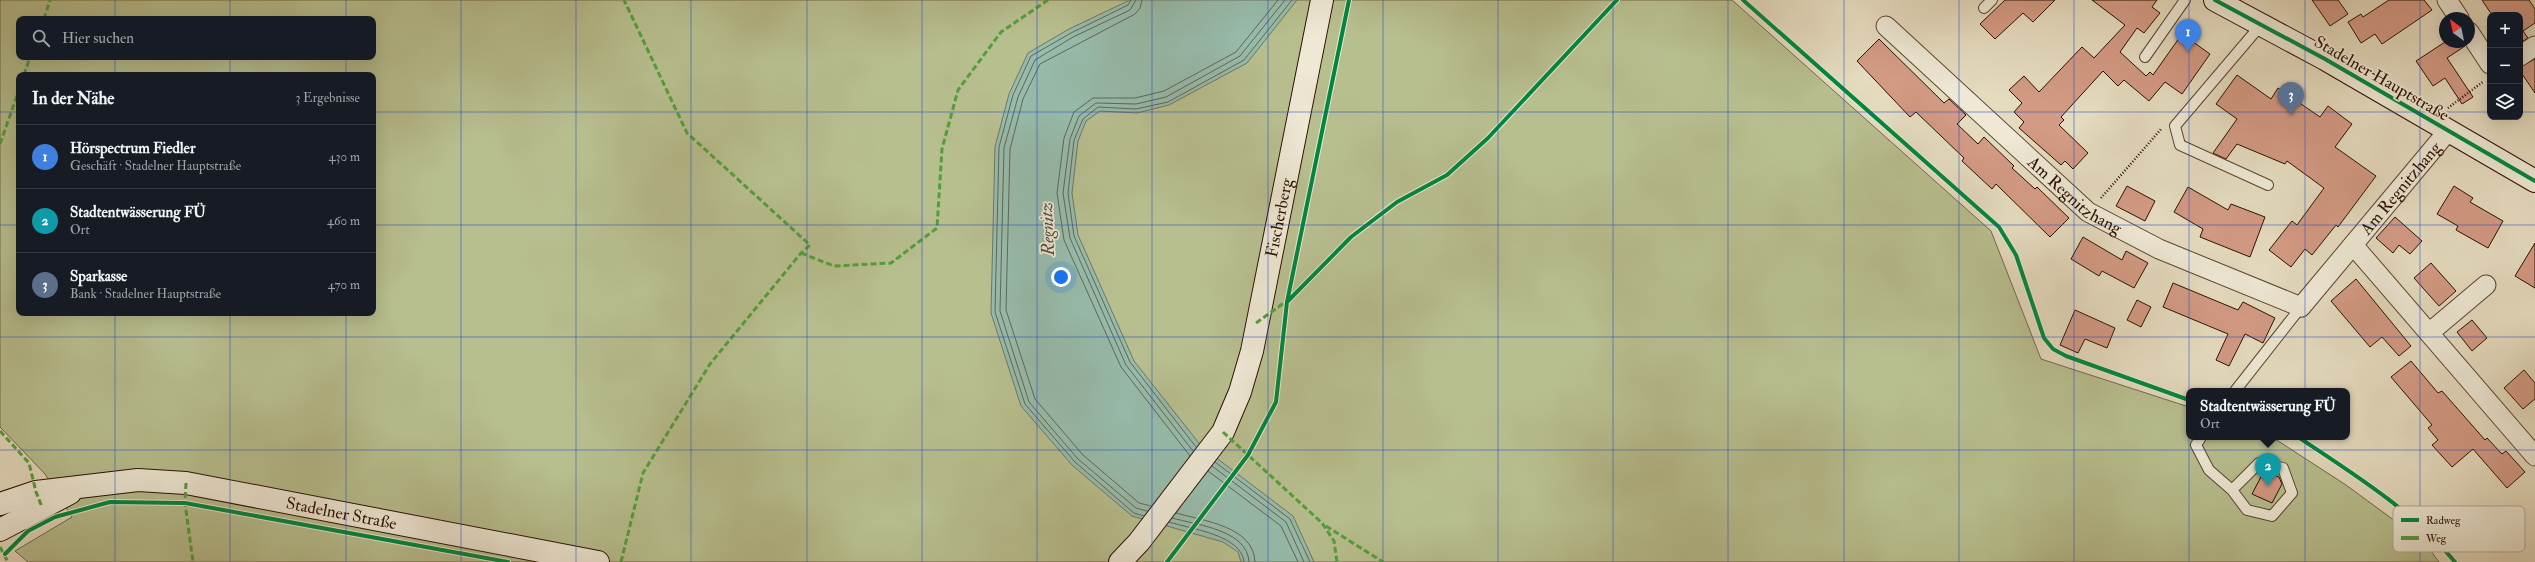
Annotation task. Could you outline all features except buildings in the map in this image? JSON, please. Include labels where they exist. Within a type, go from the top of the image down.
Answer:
[{"type":"main road","name":"Fischerberg","points":[[1120,562],[1140,542],[1223,432],[1240,392],[1252,351],[1322,0]]},
{"type":"main road","name":"Stadelner Hauptstraße","points":[[2215,0],[2260,26],[2325,59],[2535,181]]},
{"type":"main road","name":"Stadelner Straße","points":[[0,504],[36,492],[138,480],[186,483],[598,562]]},
{"type":"main road","name":"Stadelner Straße","points":[[0,530],[83,487]]},
{"type":"street","points":[[2447,0],[2455,12]]},
{"type":"street","name":"Am Regnitzhang","points":[[1886,26],[2088,212],[2160,249],[2301,307],[2353,245],[2442,127]]},
{"type":"street","points":[[2475,41],[2487,59]]},
{"type":"street","points":[[2523,54],[2535,46]]},
{"type":"street","name":"Am Regnitzhang","points":[[2353,245],[2429,333],[2532,447]]},
{"type":"street","points":[[2429,333],[2486,285]]},
{"type":"lane","points":[[1984,8],[1992,0]]},
{"type":"lane","points":[[2145,58],[2185,0]]},
{"type":"lane","points":[[2260,26],[2175,126],[2180,145],[2268,185]]},
{"type":"lane","name":"Am Regnitzhang","points":[[2237,388],[2301,307]]},
{"type":"lane","points":[[2199,440],[2196,445],[2209,470],[2232,490],[2247,510],[2272,516],[2292,493],[2283,468],[2259,463],[2232,490]]},
{"type":"path","points":[[2442,127],[2447,108],[2487,79]]},
{"type":"path","points":[[2088,212],[2165,125],[2175,126]]},
{"type":"shaded area","points":[[0,0],[1732,0],[1991,231],[2041,359],[2186,406],[2186,440],[2277,440],[2346,485],[2393,520],[2393,552],[2432,552],[2439,562],[28,562],[15,551],[72,517],[45,474],[0,427]]},
{"type":"water","name":"Regnitz","points":[[1130,0],[1297,0],[1247,63],[1169,105],[1137,113],[1100,111],[1086,121],[1078,141],[1072,193],[1078,235],[1134,361],[1202,447],[1293,516],[1314,562],[1241,562],[1238,552],[1223,542],[1132,516],[1072,465],[1021,406],[991,313],[995,147],[1009,94],[1028,53],[1069,29]]},
{"type":"marked path","points":[[45,16],[50,0]]},
{"type":"marked path","points":[[621,562],[643,473],[710,364],[801,253],[810,245],[687,133],[624,0]]},
{"type":"marked path","points":[[801,253],[834,266],[891,263],[937,228],[942,149],[958,90],[1001,32],[1048,0]]},
{"type":"marked path","points":[[25,72],[29,60]]},
{"type":"marked path","points":[[0,144],[16,99]]},
{"type":"marked path","points":[[1256,323],[1288,300]]},
{"type":"marked path","points":[[0,431],[29,463],[36,492],[42,507]]},
{"type":"marked path","points":[[1223,432],[1322,523],[1334,541],[1337,562]]},
{"type":"marked path","points":[[186,483],[185,503],[193,562]]},
{"type":"marked path","points":[[1326,526],[1383,562]]},
{"type":"marked path","points":[[0,547],[8,562]]},
{"type":"cycle path","points":[[1167,562],[1248,455],[1276,402],[1287,302],[1349,0]]},
{"type":"cycle path","points":[[1287,302],[1351,237],[1397,202],[1447,175],[1488,138],[1617,0]]},
{"type":"cycle path","points":[[1743,0],[1999,227],[2016,255],[2044,338],[2053,349],[2066,356],[2186,399]]},
{"type":"cycle path","points":[[2215,0],[2325,59],[2535,181]]},
{"type":"cycle path","points":[[2302,440],[2361,479],[2397,506]]},
{"type":"cycle path","points":[[5,554],[28,531],[55,517],[110,502],[185,503],[508,562]]},
{"type":"cycle path","points":[[2446,552],[2455,562]]},
{"type":"place","name":"Hörspectrum Fiedler","points":[[2188,52]]},
{"type":"place","name":"Sparkasse","points":[[2291,115]]},
{"type":"place","name":"Stadtentwässerung FÜ","points":[[2268,486]]}]
